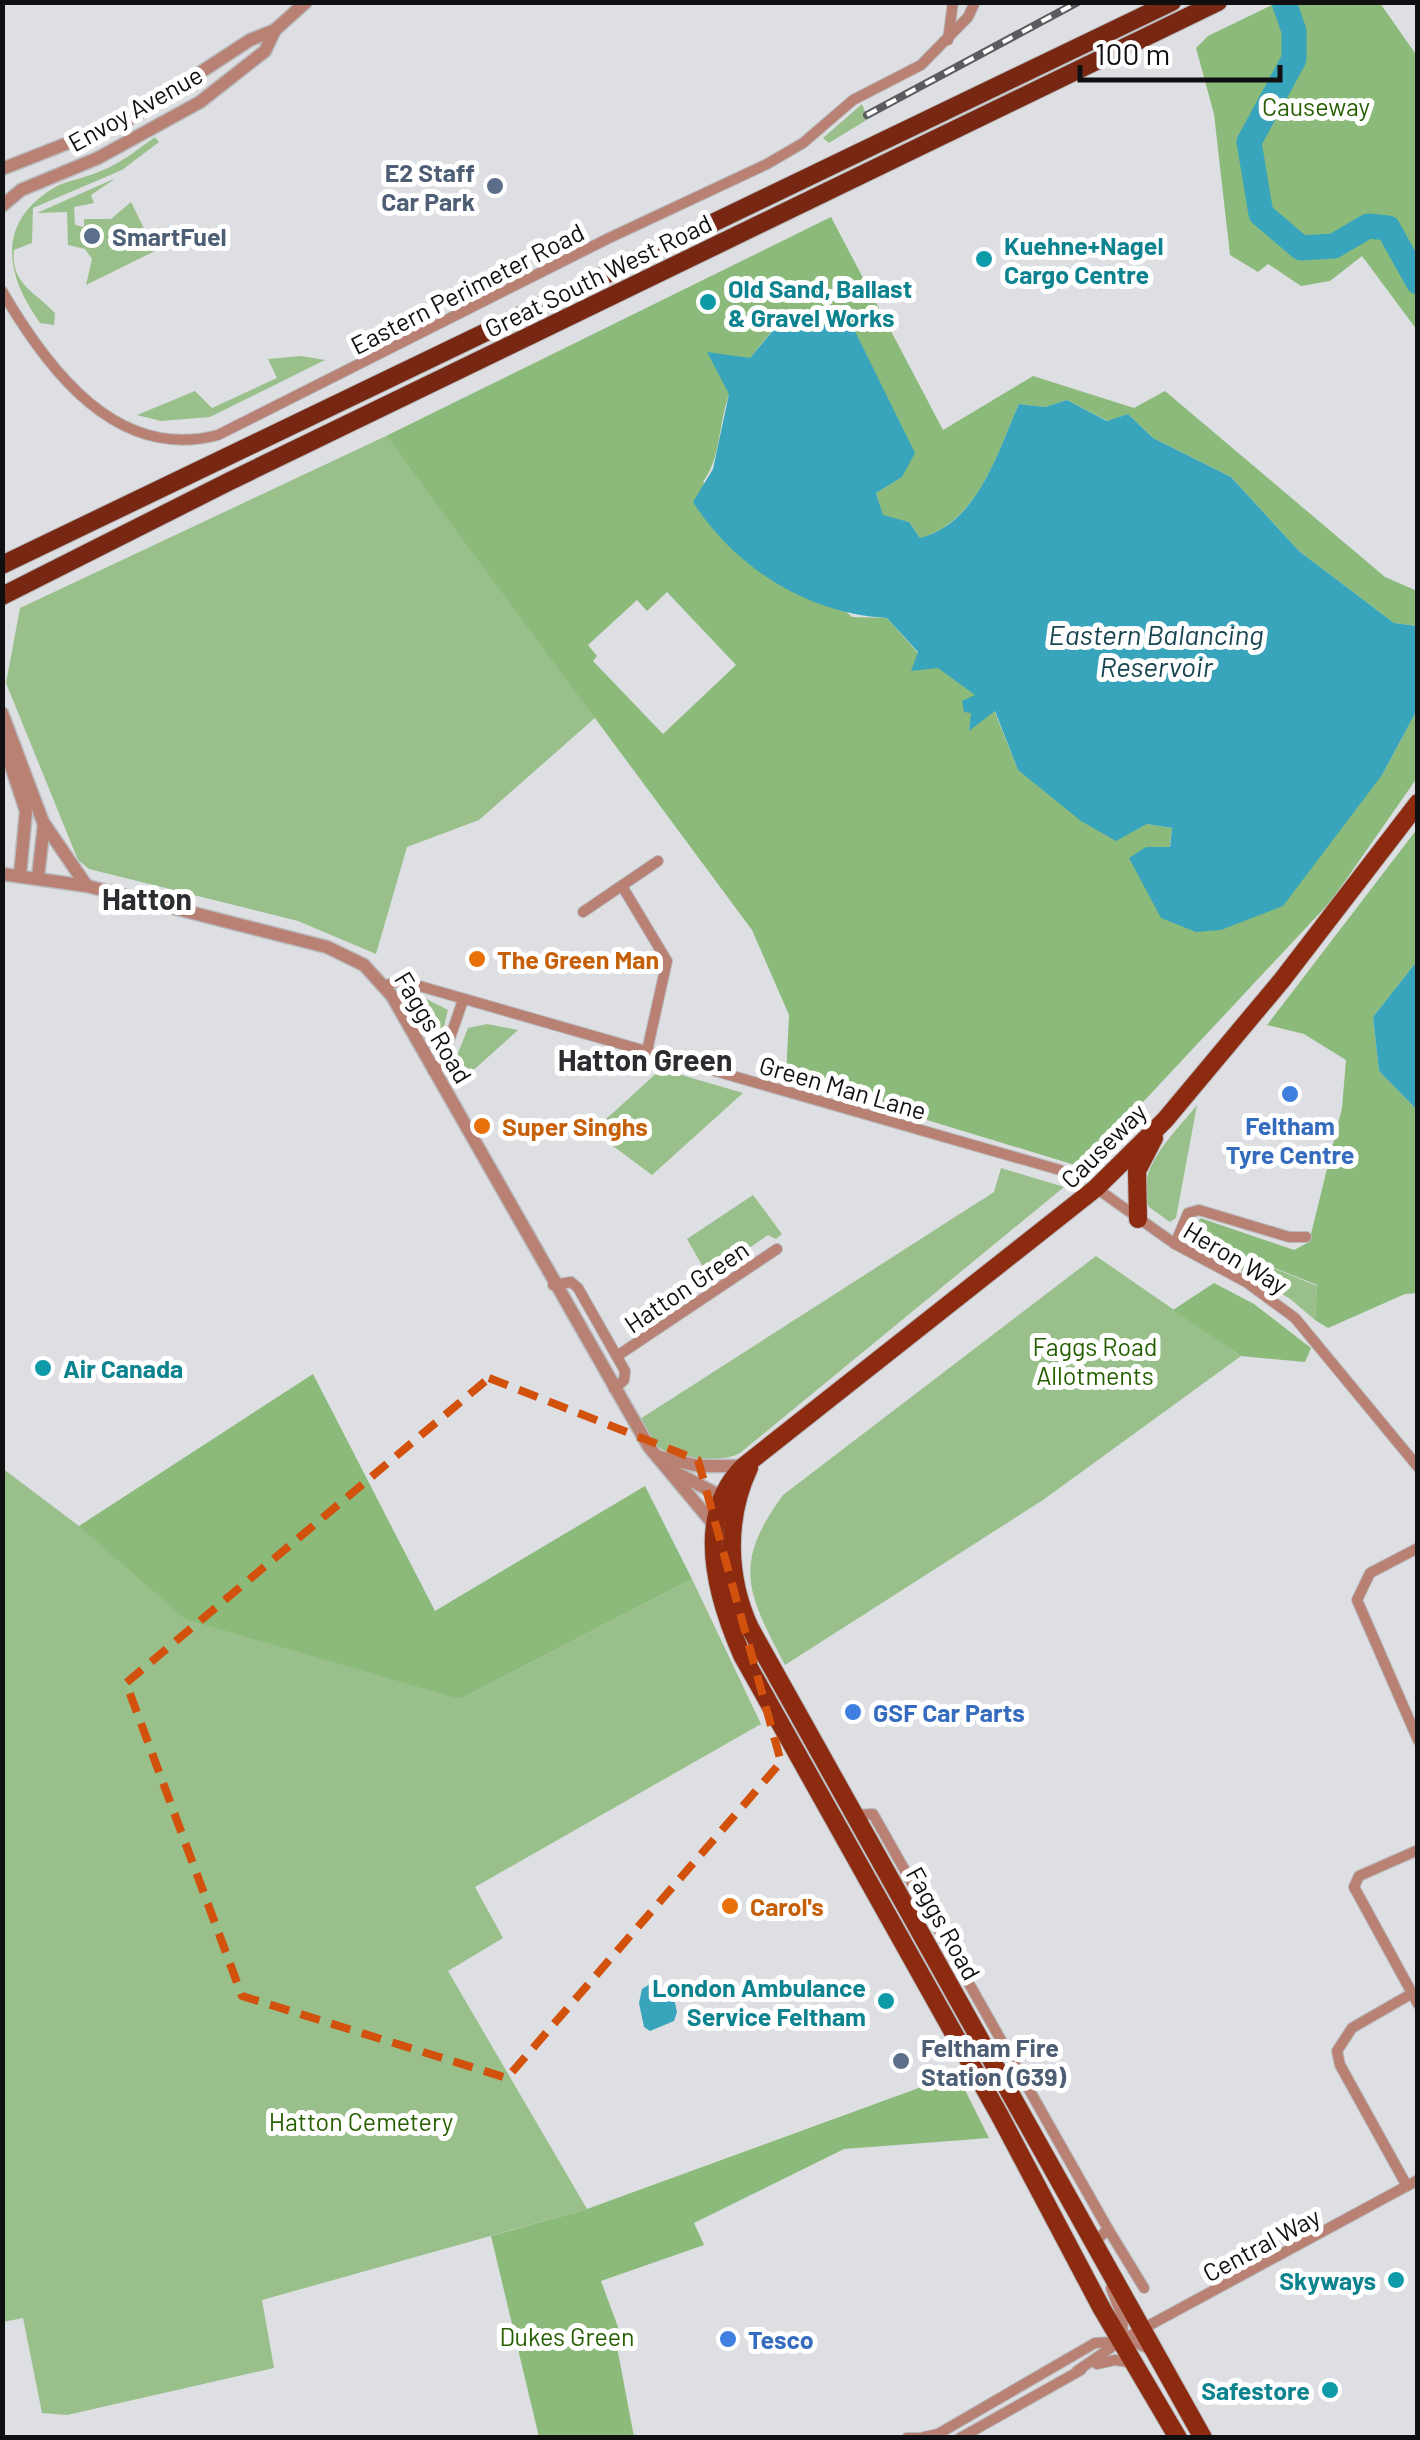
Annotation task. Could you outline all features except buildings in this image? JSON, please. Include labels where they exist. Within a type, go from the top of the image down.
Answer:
[{"type":"highway","name":"Great South West Road","points":[[2,565],[1172,2]]},
{"type":"highway","name":"Great South West Road","points":[[10,593],[230,481],[1218,2]]},
{"type":"main road","name":"Causeway","points":[[715,1526],[750,1460],[1096,1188],[1165,1120],[1282,980],[1418,803]]},
{"type":"main road","points":[[1138,1219],[1137,1171],[1165,1120]]},
{"type":"main road","name":"Faggs Road","points":[[729,1500],[733,1569],[743,1613],[1096,2249],[1134,2337],[1135,2363],[1176,2434]]},
{"type":"main road","name":"Faggs Road","points":[[715,1526],[716,1569],[730,1628],[835,1824],[1000,2116],[1102,2309],[1156,2353],[1203,2438]]},
{"type":"main road","points":[[1134,2337],[1176,2434]]},
{"type":"street","name":"Envoy Avenue","points":[[2,206],[20,190],[98,158],[200,102],[265,52],[276,30],[306,2]]},
{"type":"street","points":[[947,40],[953,2]]},
{"type":"street","name":"Eastern Perimeter Road","points":[[2,291],[72,384],[120,428],[153,439],[194,441],[280,407],[803,143],[853,100],[921,65],[947,40],[975,2]]},
{"type":"street","name":"Envoy Avenue","points":[[2,169],[129,119],[250,40],[276,30]]},
{"type":"street","name":"Eastern Perimeter Road","points":[[2,306],[16,314]]},
{"type":"street","points":[[2,606],[10,593]]},
{"type":"street","points":[[2,712],[44,822],[87,886]]},
{"type":"street","points":[[2,739],[26,811],[20,875]]},
{"type":"street","points":[[38,877],[44,822]]},
{"type":"street","points":[[583,912],[658,861]]},
{"type":"street","name":"Faggs Road","points":[[2,874],[87,886],[326,947],[364,965],[385,984],[553,1285],[653,1454],[715,1526]]},
{"type":"street","points":[[622,886],[668,961],[647,1051]]},
{"type":"street","name":"Green Man Lane","points":[[385,984],[402,981],[1060,1170]]},
{"type":"street","points":[[434,1072],[442,1064],[463,1000]]},
{"type":"street","name":"Heron Way","points":[[1096,1188],[1175,1244],[1246,1282],[1296,1318],[1418,1468]]},
{"type":"street","points":[[1175,1244],[1188,1214],[1199,1210],[1289,1237],[1306,1237]]},
{"type":"street","name":"Hatton Green","points":[[617,1356],[778,1249]]},
{"type":"street","name":"Faggs Road","points":[[553,1285],[571,1282],[578,1288],[617,1356]]},
{"type":"street","points":[[614,1389],[625,1376],[617,1356]]},
{"type":"street","points":[[653,1454],[684,1464],[750,1460]]},
{"type":"street","points":[[664,1466],[729,1500]]},
{"type":"street","points":[[1418,1548],[1378,1567],[1358,1592],[1358,1610],[1418,1740]]},
{"type":"street","points":[[835,1824],[854,1814],[874,1814],[1144,2288]]},
{"type":"street","points":[[1412,2183],[1340,2065],[1338,2051],[1352,2028],[1414,1999],[1354,1887],[1359,1876],[1418,1850]]},
{"type":"street","name":"Central Way","points":[[1134,2337],[1412,2183]]},
{"type":"street","points":[[1096,2249],[1108,2229]]},
{"type":"street","points":[[1095,2344],[1104,2326],[1102,2309]]},
{"type":"street","points":[[907,2438],[938,2434],[1095,2344],[1134,2337]]},
{"type":"street","points":[[960,2438],[1134,2337]]},
{"type":"street","points":[[1077,2371],[1105,2361],[1135,2363]]},
{"type":"highlighted area","points":[[489,1378],[698,1460],[781,1762],[507,2078],[242,1996],[126,1683]]},
{"type":"green space","name":"Causeway","points":[[1278,2],[1380,3],[1417,56],[1417,330],[1362,256],[1330,281],[1301,286],[1268,264],[1258,272],[1230,255],[1214,114],[1196,48],[1208,36]]},
{"type":"green space","points":[[862,104],[868,119],[829,143],[823,138]]},
{"type":"green space","points":[[155,137],[159,142],[122,170],[33,208],[32,243],[14,250],[14,261],[20,279],[55,313],[54,325],[40,323],[18,282],[13,263],[12,245],[26,212],[59,185],[110,167]]},
{"type":"green space","points":[[116,178],[91,195],[94,203],[74,207],[75,225],[84,227],[84,219],[111,219],[131,202],[155,251],[86,285],[92,259],[85,249],[68,245],[67,212],[37,213]]},
{"type":"green space","points":[[831,217],[943,430],[1033,376],[1134,408],[1165,391],[1385,577],[1417,591],[1417,626],[1394,623],[1299,551],[1231,477],[1153,438],[1128,414],[1108,421],[1067,400],[1045,407],[1019,404],[993,464],[971,502],[940,530],[920,538],[909,522],[883,516],[876,493],[902,477],[781,321],[746,363],[730,392],[714,461],[703,482],[852,617],[887,618],[918,653],[976,695],[969,729],[994,710],[1018,770],[1116,840],[1147,824],[1172,828],[1161,918],[1382,775],[1417,710],[1417,778],[1331,901],[1086,1163],[1075,1165],[786,1077],[789,1015],[752,930],[386,436]],"holes":[[[667,592],[736,665],[663,734],[593,661],[597,656],[588,645],[637,600],[647,611]]]},
{"type":"green space","points":[[301,356],[325,360],[210,417],[161,421],[137,415],[195,391],[212,408],[277,378],[268,359]]},
{"type":"green space","points":[[386,436],[596,717],[479,820],[407,847],[376,954],[298,921],[89,869],[78,860],[6,683],[20,608]]},
{"type":"green space","points":[[1417,829],[1417,961],[1373,1017],[1379,1071],[1417,1110],[1417,1293],[1405,1294],[1328,1328],[1315,1320],[1317,1285],[1208,1241],[1200,1218],[1294,1250],[1309,1242],[1342,1108],[1346,1060],[1304,1034],[1267,1025]]},
{"type":"green space","points":[[411,991],[448,1010],[438,1050],[406,994]]},
{"type":"green space","points":[[487,1024],[518,1030],[458,1084],[450,1073],[468,1028]]},
{"type":"green space","points":[[661,1069],[743,1093],[652,1175],[593,1131]]},
{"type":"green space","points":[[1197,1105],[1176,1218],[1170,1222],[1149,1207],[1147,1179],[1159,1152]]},
{"type":"green space","points":[[1001,1168],[1064,1187],[740,1453],[711,1459],[687,1457],[666,1451],[653,1441],[640,1419],[994,1192]]},
{"type":"green space","points":[[753,1195],[782,1234],[776,1239],[768,1235],[720,1268],[711,1281],[687,1239]]},
{"type":"green space","points":[[1200,1218],[1208,1241],[1317,1286],[1315,1320],[1289,1298],[1192,1242]]},
{"type":"green space","name":"Faggs Road Allotments","points":[[1096,1256],[1241,1356],[1043,1500],[785,1665],[761,1618],[751,1579],[756,1541],[783,1495]]},
{"type":"green space","points":[[1214,1283],[1254,1304],[1311,1348],[1305,1362],[1241,1356],[1173,1310]]},
{"type":"green space","points":[[313,1374],[435,1611],[645,1486],[692,1579],[460,1699],[185,1619],[79,1526]]},
{"type":"green space","name":"Hatton Cemetery","points":[[2,1468],[79,1526],[460,1699],[692,1579],[761,1724],[475,1887],[503,1938],[448,1971],[587,2209],[262,2300],[274,2368],[67,2415],[42,2413],[23,2318],[3,2322]]},
{"type":"green space","name":"Dukes Green","points":[[957,2074],[989,2138],[844,2149],[694,2223],[704,2245],[601,2281],[618,2327],[617,2347],[634,2437],[539,2437],[491,2236],[587,2209]]},
{"type":"water","name":"Eastern Balancing Reservoir","points":[[844,309],[915,453],[902,477],[876,493],[883,515],[909,522],[920,538],[957,518],[971,502],[993,464],[1019,404],[1045,407],[1067,400],[1107,421],[1128,414],[1153,438],[1231,477],[1299,551],[1394,623],[1417,626],[1417,710],[1382,775],[1283,906],[1221,930],[1196,932],[1161,918],[1129,858],[1146,847],[1170,847],[1172,828],[1147,824],[1116,841],[1081,821],[1018,770],[995,711],[969,731],[971,713],[964,712],[962,701],[975,695],[938,668],[911,671],[918,652],[887,618],[858,615],[802,597],[752,567],[710,526],[693,502],[713,469],[729,394],[707,352],[750,358],[781,321]]},
{"type":"water","points":[[1417,961],[1417,1110],[1379,1071],[1373,1017]]},
{"type":"water","points":[[650,1984],[673,1994],[677,2012],[674,2021],[650,2031],[644,2027],[639,2003],[642,1989]]},
{"type":"waterway","points":[[1284,2],[1294,31],[1294,59],[1249,142],[1261,214],[1301,248],[1334,246],[1368,226],[1388,228],[1418,282]]},
{"type":"railway","points":[[867,115],[1078,2]]},
{"type":"place","name":"E2 Staff Car Park","points":[[495,186]]},
{"type":"place","name":"SmartFuel","points":[[92,236]]},
{"type":"place","name":"Kuehne+Nagel Cargo Centre","points":[[984,259]]},
{"type":"place","name":"Old Sand, Ballast & Gravel Works","points":[[708,302]]},
{"type":"place","name":"The Green Man","points":[[477,959]]},
{"type":"place","name":"Feltham Tyre Centre","points":[[1290,1094]]},
{"type":"place","name":"Super Singhs","points":[[482,1126]]},
{"type":"place","name":"Air Canada","points":[[43,1368]]},
{"type":"place","name":"GSF Car Parts","points":[[853,1712]]},
{"type":"place","name":"Carol's","points":[[730,1906]]},
{"type":"place","name":"London Ambulance Service Feltham","points":[[886,2001]]},
{"type":"place","name":"Feltham Fire Station (G39)","points":[[901,2061]]},
{"type":"place","name":"Skyways","points":[[1396,2280]]},
{"type":"place","name":"Tesco","points":[[728,2339]]},
{"type":"place","name":"Safestore","points":[[1330,2390]]},
{"type":"district","name":"Hatton","points":[[147,898]]},
{"type":"district","name":"Hatton Green","points":[[645,1059]]}]
